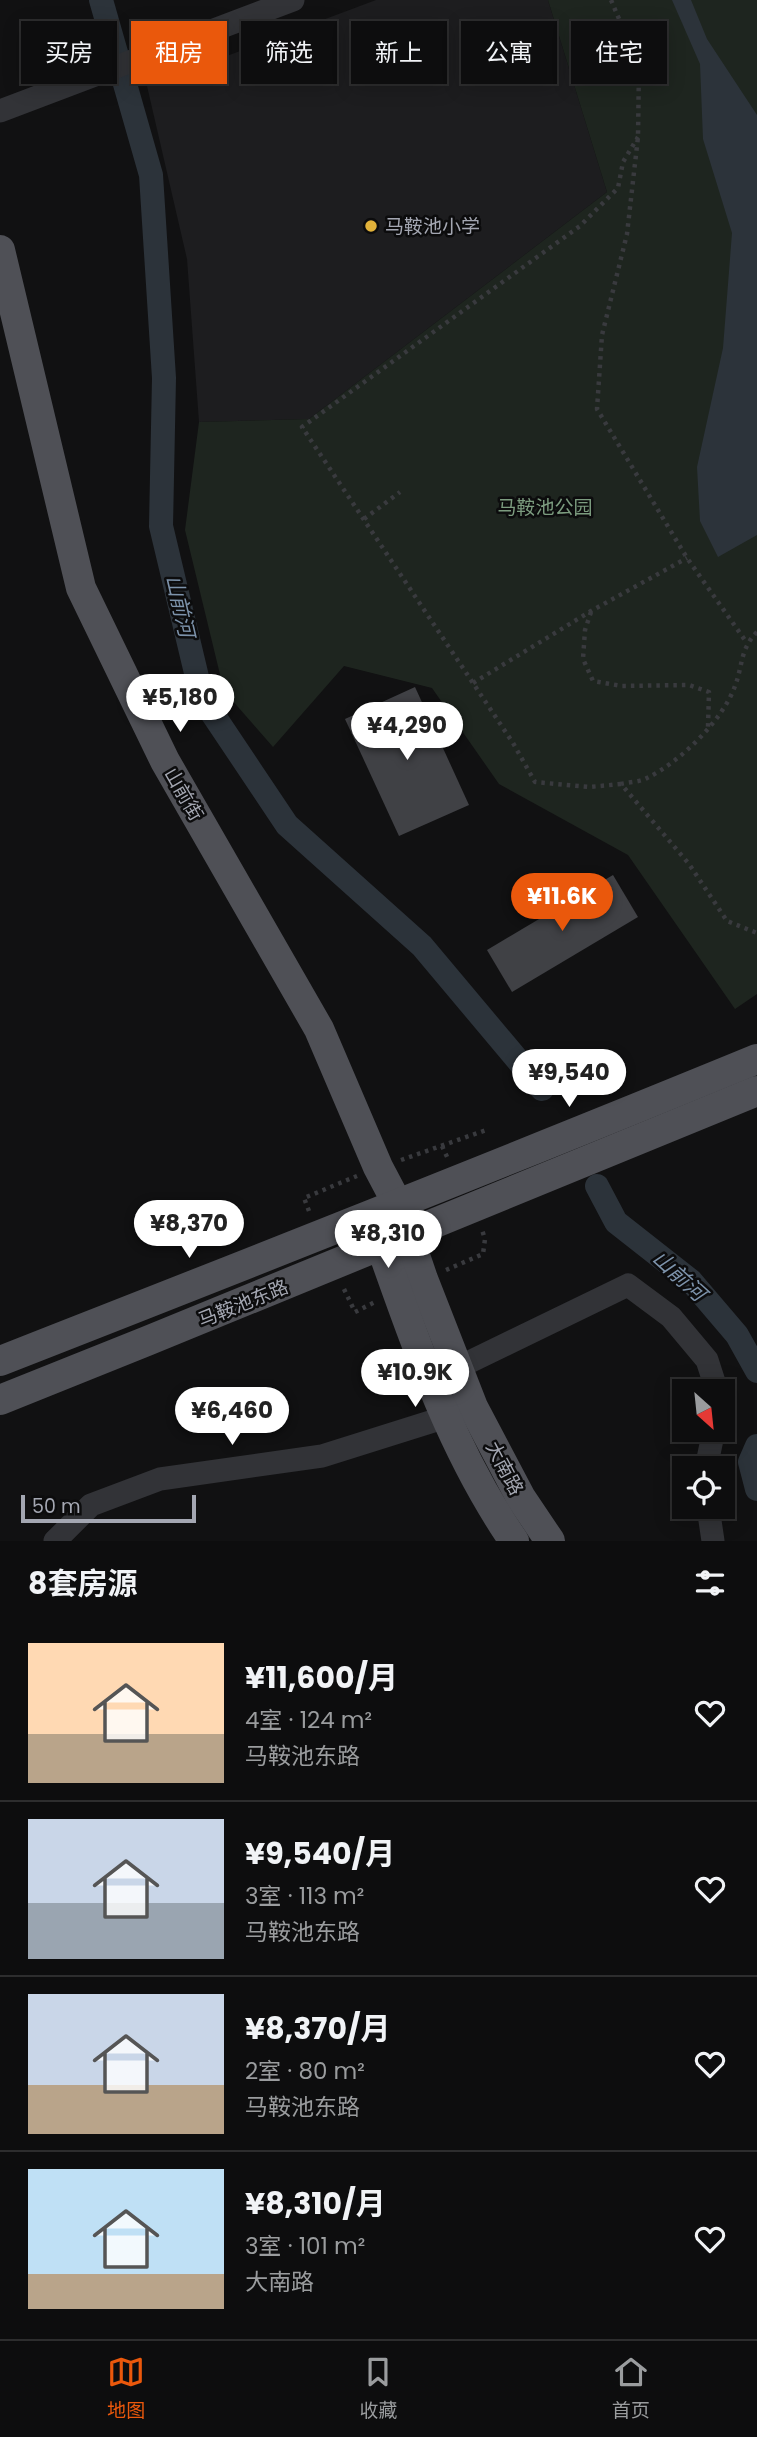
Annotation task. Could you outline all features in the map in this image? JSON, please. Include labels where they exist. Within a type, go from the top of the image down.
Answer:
[{"type":"main road","name":"山前街","points":[[0,250],[80,588],[165,761],[319,1029],[408,1233]]},
{"type":"main road","name":"马鞍池东路","points":[[0,1361],[397,1203],[460,1181],[757,1059]]},
{"type":"main road","name":"马鞍池东路","points":[[0,1400],[408,1233],[474,1209],[757,1091]]},
{"type":"main road","points":[[370,1216],[381,1245]]},
{"type":"main road","name":"大南路","points":[[408,1233],[473,1407],[520,1498],[550,1541]]},
{"type":"main road","name":"大南路","points":[[381,1245],[429,1379],[446,1417],[495,1513],[514,1541]]},
{"type":"street","points":[[0,111],[293,0]]},
{"type":"street","points":[[457,1368],[628,1285],[671,1317],[707,1360],[713,1379]]},
{"type":"street","points":[[55,1541],[91,1505],[160,1479],[322,1456],[446,1417]]},
{"type":"street","points":[[710,1519],[713,1541]]},
{"type":"path","points":[[611,0],[639,66],[638,138],[627,234],[602,335],[597,408],[687,558],[747,643]]},
{"type":"path","points":[[638,138],[623,162],[618,188],[580,226],[302,427],[513,743],[535,782],[589,786],[621,784],[646,779],[678,758],[708,730],[735,688],[747,643],[757,632]]},
{"type":"path","points":[[364,519],[400,492]]},
{"type":"path","points":[[472,683],[591,611],[687,558]]},
{"type":"path","points":[[591,611],[585,630],[583,659],[593,681],[622,686],[689,685],[709,692],[708,730]]},
{"type":"path","points":[[621,784],[689,863],[727,921],[757,933]]},
{"type":"shaded area","name":"马鞍池小学","points":[[376,0],[548,0],[554,21],[461,21],[461,84],[557,84],[557,29],[571,75],[571,84],[574,84],[607,192],[309,419],[199,422],[187,259],[147,86],[227,84],[227,56],[241,51],[241,84],[337,84],[337,21],[320,21]]},
{"type":"shaded area","points":[[672,0],[691,0],[707,39],[757,115],[757,535],[718,557],[700,521],[697,467],[723,348],[732,233],[703,139],[700,64]]},
{"type":"green space","name":"马鞍池公园","points":[[548,0],[757,0],[757,994],[735,1009],[628,855],[499,784],[432,688],[344,666],[273,747],[224,691],[185,530],[199,422],[309,419],[607,192],[574,84],[667,84],[667,21],[571,21],[571,75],[557,21],[554,21]]},
{"type":"building","points":[[415,687],[469,805],[399,836],[345,719]]},
{"type":"building","points":[[613,875],[638,917],[512,992],[487,950]]},
{"type":"waterway","name":"山前河","points":[[101,0],[151,175],[164,378],[161,526],[202,698],[287,825],[422,946],[542,1089]]},
{"type":"waterway","name":"山前河","points":[[597,1186],[616,1222],[691,1281],[737,1335],[757,1371]]},
{"type":"waterway","name":"山前河","points":[[757,1446],[750,1462],[757,1489]]},
{"type":"place","name":"马鞍池小学","points":[[371,226]]}]
